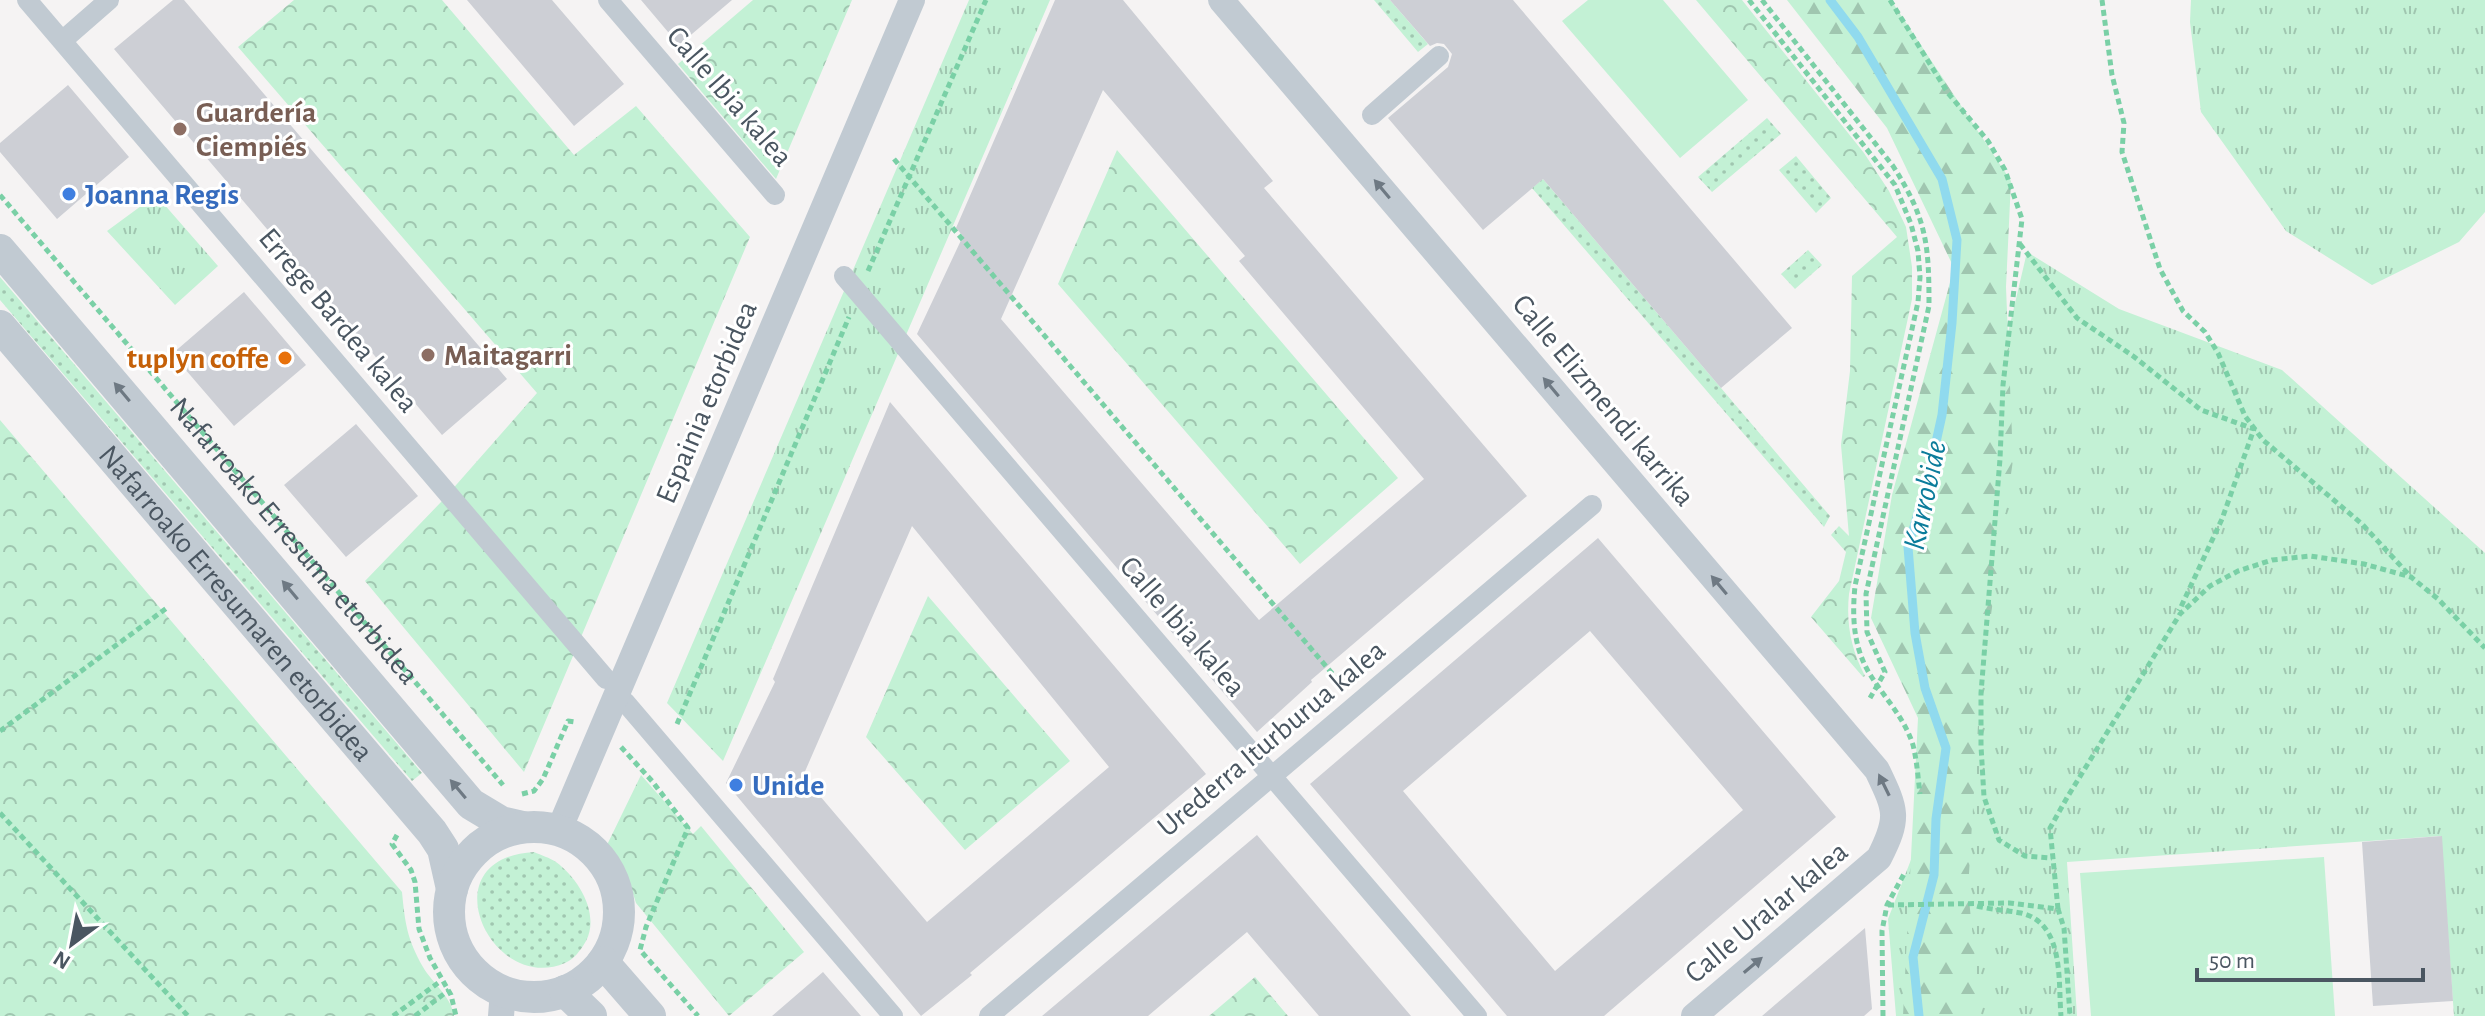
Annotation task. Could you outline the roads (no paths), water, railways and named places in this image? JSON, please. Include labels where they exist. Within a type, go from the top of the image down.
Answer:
[{"type":"street","name":"Errege Bardea kalea","points":[[27,0],[606,679]]},
{"type":"street","points":[[62,41],[109,0]]},
{"type":"street","name":"Calle Ibia kalea","points":[[608,0],[775,195]]},
{"type":"street","name":"Espainia etorbidea","points":[[559,830],[912,0]]},
{"type":"street","name":"Calle Elizmendi karrika","points":[[1221,0],[1877,770],[1894,805],[1893,832],[1879,858]]},
{"type":"street","points":[[1372,115],[1439,56]]},
{"type":"street","name":"Nafarroako Erresumaren etorbidea","points":[[0,250],[471,804],[501,822],[523,827]]},
{"type":"street","name":"Calle Ibia kalea","points":[[844,276],[1477,1016]]},
{"type":"street","name":"Nafarroako Erresumaren etorbidea","points":[[0,326],[432,832],[443,849],[452,889]]},
{"type":"street","name":"Urederra Iturburua kalea","points":[[989,1016],[1592,505]]},
{"type":"street","points":[[625,702],[893,1016]]},
{"type":"street","points":[[530,826],[559,830],[583,842],[602,861],[615,885],[620,911],[616,938],[603,962],[587,979],[565,991],[545,996],[524,996],[502,1004],[460,953],[449,926],[452,889],[459,869],[478,847],[502,832],[530,826]]},
{"type":"street","name":"Calle Uralar kalea","points":[[1694,1016],[1879,858]]},
{"type":"street","points":[[603,962],[650,1016]]},
{"type":"street","points":[[565,991],[591,1016]]},
{"type":"waterway","name":"Karrobide","points":[[1830,0],[1858,37],[1942,179],[1957,240],[1942,415],[1927,483],[1908,547],[1915,633],[1925,688],[1946,748],[1936,819],[1934,875],[1913,957],[1919,1016]]},
{"type":"place","name":"Guardería Ciempiés","points":[[180,129]]},
{"type":"place","name":"Joanna Regis","points":[[69,194]]},
{"type":"place","name":"Maitagarri","points":[[428,355]]},
{"type":"place","name":"tuplyn coffe","points":[[285,358]]},
{"type":"place","name":"Unide","points":[[736,785]]}]
